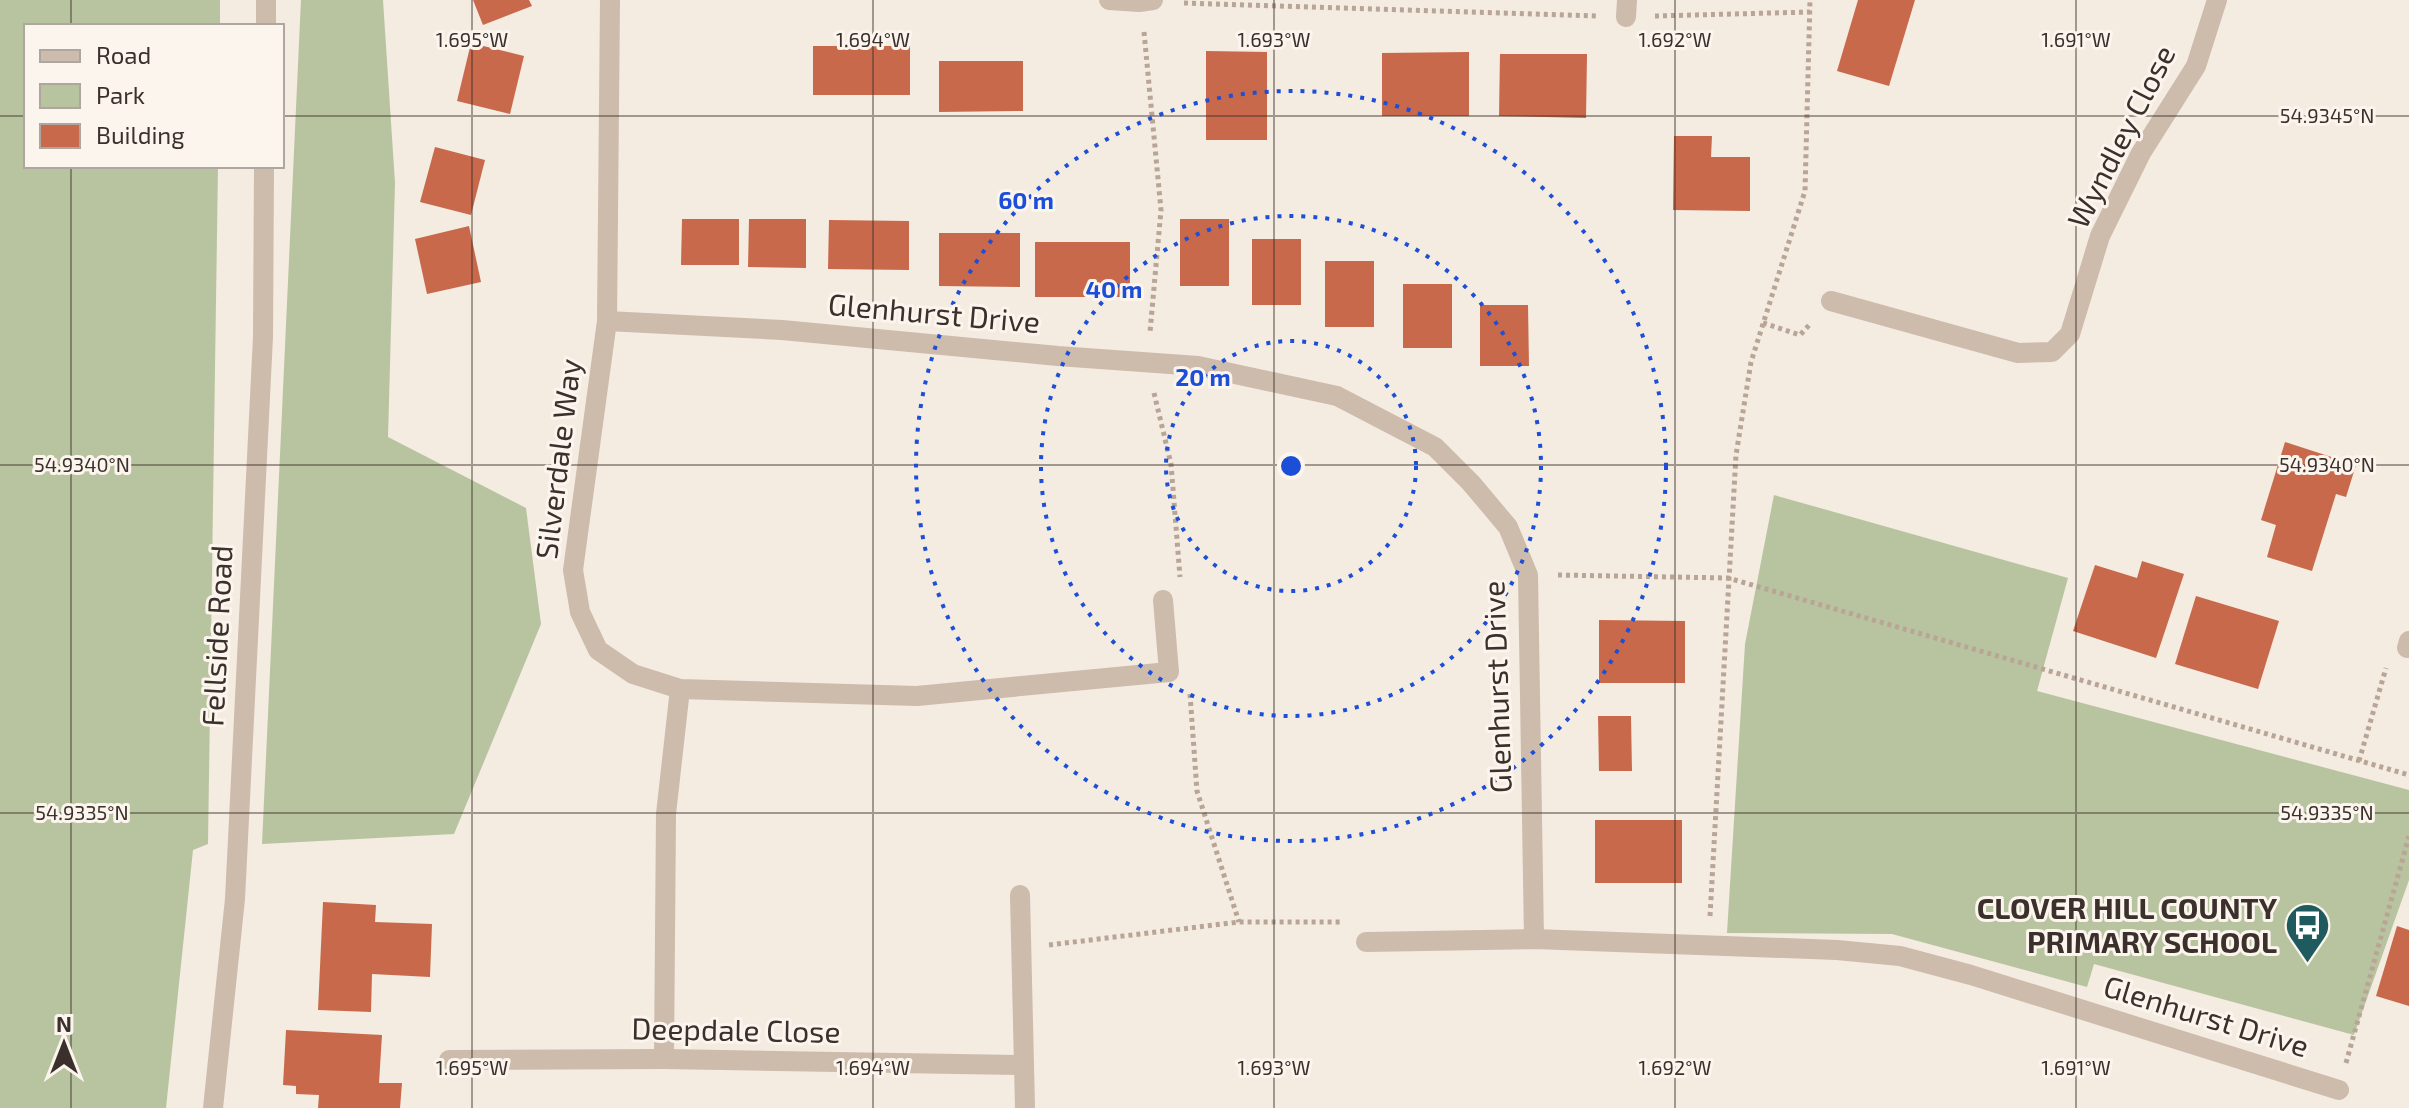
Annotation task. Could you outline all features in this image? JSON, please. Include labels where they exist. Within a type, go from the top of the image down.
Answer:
[{"type":"street","points":[[266,0],[266,24]]},
{"type":"street","name":"Silverdale Way","points":[[610,0],[607,321],[573,570],[580,612],[598,650],[633,674],[680,689],[917,696],[1169,672],[1163,600]]},
{"type":"street","points":[[1109,0],[1146,1]]},
{"type":"street","name":"Wyndley Close","points":[[1831,301],[2018,353],[2052,352],[2070,334],[2100,236],[2141,153],[2196,66],[2217,0]]},
{"type":"street","name":"Fellside Road","points":[[213,1108],[235,899],[263,337],[264,168]]},
{"type":"street","name":"Glenhurst Drive","points":[[607,321],[782,330],[1198,366],[1337,396],[1435,447],[1508,527],[1528,575],[1534,939]]},
{"type":"street","points":[[664,1059],[666,814],[680,689]]},
{"type":"street","points":[[1020,895],[1025,1108]]},
{"type":"street","name":"Glenhurst Drive","points":[[1366,942],[1534,939],[1837,950],[1900,956],[1971,975],[2339,1090]]},
{"type":"street","name":"Deepdale Close","points":[[449,1060],[664,1059],[1022,1065]]},
{"type":"path","points":[[1709,945],[1736,455],[1751,362],[1805,191],[1810,0]]},
{"type":"path","points":[[1147,362],[1161,210],[1147,56],[1146,1],[1810,12]]},
{"type":"path","points":[[1763,323],[1800,335],[1831,301]]},
{"type":"path","points":[[1528,575],[1728,578],[2409,775]]},
{"type":"path","points":[[2359,761],[2386,667],[2408,644]]},
{"type":"path","points":[[2339,1090],[2409,836]]},
{"type":"path","points":[[1021,948],[1239,922],[1364,922],[1366,942]]},
{"type":"green space","points":[[0,0],[220,0],[220,24],[24,24],[24,168],[218,168],[208,844],[193,850],[166,1108],[0,1108]]},
{"type":"green space","points":[[301,0],[383,0],[395,183],[388,437],[526,508],[541,624],[454,834],[262,844]]},
{"type":"green space","points":[[1774,495],[2068,578],[2037,691],[2409,790],[2409,880],[2354,1035],[2094,964],[2087,987],[1892,934],[1727,933],[1745,644]]},
{"type":"building","points":[[473,0],[529,0],[532,6],[483,25]]},
{"type":"building","points":[[1858,0],[1915,0],[1889,86],[1837,71]]},
{"type":"building","points":[[471,43],[524,56],[510,114],[457,101]]},
{"type":"building","points":[[813,46],[910,46],[910,95],[813,95]]},
{"type":"building","points":[[1206,51],[1267,52],[1267,140],[1206,140]]},
{"type":"building","points":[[1469,52],[1469,116],[1382,116],[1382,53]]},
{"type":"building","points":[[1500,54],[1587,54],[1586,118],[1499,116]]},
{"type":"building","points":[[939,61],[1023,61],[1023,111],[939,112]]},
{"type":"building","points":[[1674,136],[1712,136],[1711,157],[1750,157],[1750,211],[1673,210]]},
{"type":"building","points":[[435,147],[485,160],[471,215],[420,202]]},
{"type":"building","points":[[682,219],[739,219],[739,265],[681,265]]},
{"type":"building","points":[[749,219],[806,219],[806,268],[748,267]]},
{"type":"building","points":[[1180,219],[1229,219],[1229,286],[1180,286]]},
{"type":"building","points":[[829,220],[909,221],[909,270],[828,269]]},
{"type":"building","points":[[469,226],[481,282],[427,294],[415,239]]},
{"type":"building","points":[[939,233],[1020,233],[1020,287],[939,286]]},
{"type":"building","points":[[1252,239],[1301,239],[1301,305],[1252,305]]},
{"type":"building","points":[[1035,242],[1130,242],[1130,297],[1035,297]]},
{"type":"building","points":[[1325,261],[1374,261],[1374,327],[1325,327]]},
{"type":"building","points":[[1403,284],[1452,284],[1452,348],[1403,348]]},
{"type":"building","points":[[1480,305],[1528,305],[1529,366],[1480,366]]},
{"type":"building","points":[[2285,442],[2356,465],[2346,497],[2336,494],[2312,571],[2267,557],[2276,525],[2261,520]]},
{"type":"building","points":[[2142,561],[2184,574],[2156,658],[2073,631],[2095,565],[2137,578]]},
{"type":"building","points":[[2196,596],[2279,621],[2258,689],[2175,664]]},
{"type":"building","points":[[1599,620],[1685,621],[1685,683],[1599,683]]},
{"type":"building","points":[[1598,716],[1631,716],[1632,771],[1599,771]]},
{"type":"building","points":[[1595,820],[1682,820],[1682,883],[1595,883]]},
{"type":"building","points":[[323,902],[376,905],[375,922],[432,924],[430,977],[372,974],[371,1012],[318,1010]]},
{"type":"building","points":[[2397,926],[2409,930],[2409,1006],[2376,996]]},
{"type":"building","points":[[286,1030],[382,1035],[379,1083],[402,1083],[400,1108],[318,1108],[319,1095],[296,1094],[296,1086],[283,1085]]},
{"type":"place","name":"CLOVER HILL COUNTY PRIMARY SCHOOL","points":[[2308,965]]}]
